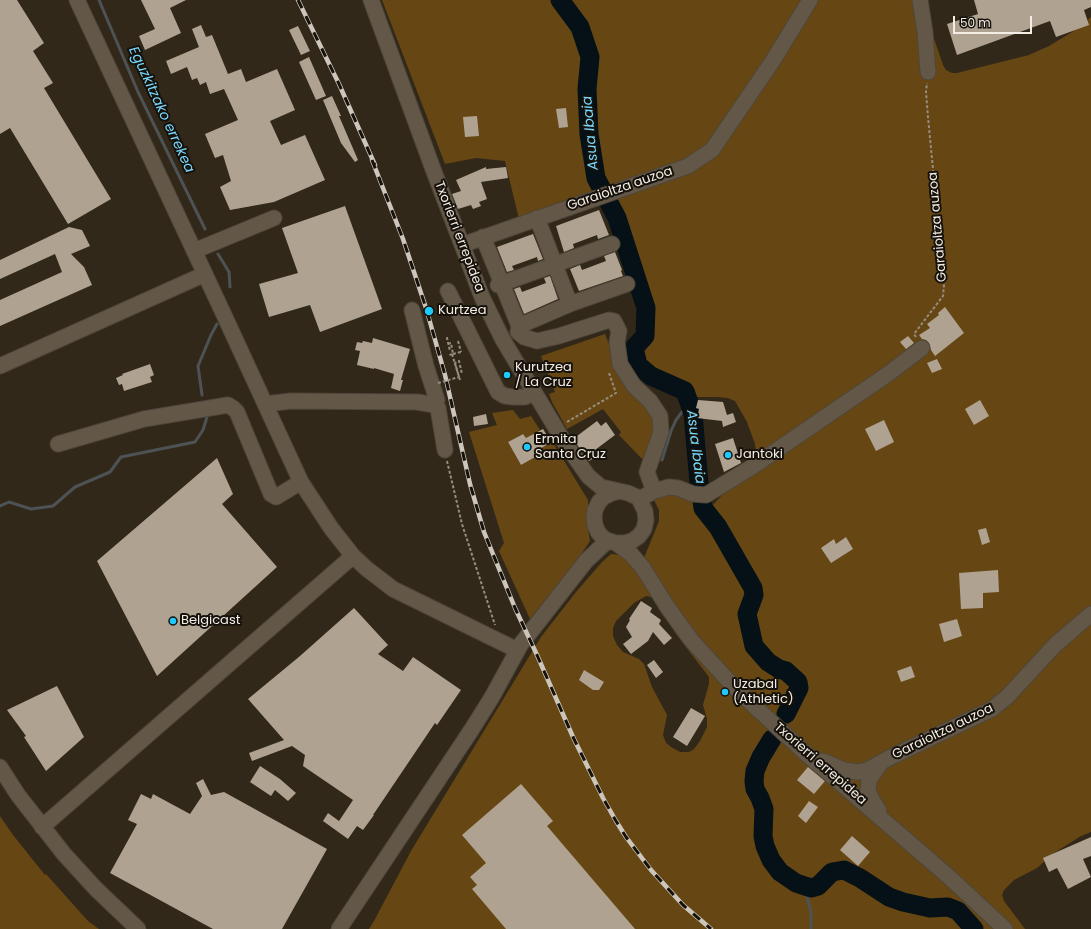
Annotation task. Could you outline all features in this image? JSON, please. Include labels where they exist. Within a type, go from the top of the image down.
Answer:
[{"type":"street","points":[[77,0],[301,482],[331,528],[353,556],[393,589],[518,650]]},
{"type":"street","name":"Txorierri errepidea","points":[[371,0],[482,297],[503,340],[534,393],[588,476],[601,487],[628,493],[639,498],[645,511],[646,520],[644,528],[639,536],[644,568],[652,583]]},
{"type":"street","name":"Garaioltza auzoa","points":[[462,245],[688,166],[712,150],[772,62],[810,0]]},
{"type":"street","points":[[920,0],[925,32],[928,72]]},
{"type":"street","points":[[194,251],[274,218]]},
{"type":"street","points":[[537,218],[570,304]]},
{"type":"street","points":[[483,238],[500,284],[519,326],[518,332],[524,337],[537,341],[559,336],[609,320],[614,321],[619,331],[617,342],[620,364],[634,386],[650,401],[660,416],[661,432],[647,472],[654,491]]},
{"type":"street","points":[[500,284],[612,244]]},
{"type":"street","points":[[0,366],[205,274]]},
{"type":"street","points":[[519,326],[570,304],[627,284]]},
{"type":"street","points":[[448,291],[498,392],[505,396],[512,397],[525,397],[534,393]]},
{"type":"street","points":[[412,310],[426,366],[437,400],[435,405]]},
{"type":"street","points":[[639,498],[654,491],[668,487],[678,488],[699,494],[752,467],[888,374],[922,348]]},
{"type":"street","points":[[265,404],[291,401],[417,402],[435,405],[438,408],[445,450]]},
{"type":"street","points":[[58,444],[144,419],[228,405],[237,412],[271,494],[276,497],[301,482]]},
{"type":"street","name":"Txorierri errepidea","points":[[576,459],[586,482],[595,510],[595,525],[598,532],[603,538],[613,542],[635,559],[677,621],[711,663],[762,714],[948,876],[1005,929]]},
{"type":"street","points":[[595,510],[599,502],[604,497],[619,491]]},
{"type":"street","points":[[586,561],[598,532]]},
{"type":"street","points":[[339,929],[472,729],[518,650],[586,561],[603,545],[613,542],[624,543],[632,541],[639,536]]},
{"type":"street","points":[[42,827],[353,556]]},
{"type":"street","name":"Garaioltza auzoa","points":[[866,775],[889,758],[992,709],[1007,697],[1055,646],[1091,614]]},
{"type":"street","points":[[802,749],[829,764],[844,770],[866,775]]},
{"type":"street","points":[[0,767],[18,795],[64,854],[96,889],[138,929]]},
{"type":"street","points":[[849,790],[861,786],[866,775]]},
{"type":"street","points":[[866,775],[868,790],[871,798],[891,826]]},
{"type":"path","name":"Garaioltza auzoa","points":[[922,348],[914,334],[943,296],[944,285],[926,92],[928,72]]},
{"type":"path","points":[[448,338],[450,351]]},
{"type":"path","points":[[458,341],[461,352]]},
{"type":"path","points":[[448,344],[451,343],[452,354],[459,377]]},
{"type":"path","points":[[438,383],[459,377],[462,374],[458,361],[455,363],[459,377]]},
{"type":"path","points":[[563,424],[616,392],[609,373]]},
{"type":"path","points":[[445,450],[462,524],[497,630]]},
{"type":"shaded area","points":[[382,0],[921,0],[943,65],[946,70],[952,73],[1029,55],[1049,46],[1077,29],[1091,17],[1091,832],[1081,836],[1054,853],[1037,868],[1014,880],[1004,890],[1002,895],[1004,901],[1025,929],[369,929],[411,851],[541,637],[576,592],[602,562],[611,554],[644,558],[659,521],[659,510],[654,500],[664,495],[679,494],[699,504],[704,515],[722,495],[742,479],[756,451],[747,422],[735,401],[728,398],[689,397],[670,391],[661,386],[643,369],[636,354],[634,337],[644,311],[642,288],[612,215],[601,194],[519,219],[505,161],[476,158],[445,164]],"holes":[[[646,596],[652,597],[676,634],[709,677],[709,684],[703,705],[707,719],[707,727],[700,741],[694,749],[689,752],[680,752],[666,743],[663,735],[667,715],[652,687],[644,664],[639,659],[623,652],[617,645],[613,636],[613,628],[616,621],[634,603]]]},
{"type":"shaded area","points":[[605,334],[619,370],[653,410],[657,426],[645,462],[619,435],[621,432],[603,409],[567,429],[549,394],[555,392],[541,356]]},
{"type":"shaded area","points":[[513,410],[520,419],[531,416],[540,430],[526,439],[522,434],[508,442],[521,465],[537,456],[535,452],[552,441],[588,500],[588,528],[590,541],[578,559],[530,619],[499,551],[504,543],[469,432],[497,425],[492,413]]},
{"type":"shaded area","points":[[0,816],[45,875],[46,874],[88,921],[99,929],[0,929]]},
{"type":"building","points":[[0,0],[17,0],[44,43],[33,51],[53,83],[44,88],[111,199],[68,224],[10,128],[0,134]]},
{"type":"building","points":[[141,0],[186,0],[170,8],[181,33],[145,50],[139,36],[155,29]]},
{"type":"building","points":[[974,0],[1091,0],[1091,7],[1084,10],[1089,25],[1056,37],[1050,21],[957,55],[947,24],[978,14]]},
{"type":"building","points":[[201,25],[206,37],[212,35],[228,74],[241,69],[246,82],[277,69],[295,110],[270,121],[281,145],[305,135],[325,180],[274,202],[230,210],[220,187],[231,181],[223,155],[215,158],[205,134],[238,120],[224,89],[210,94],[206,82],[200,85],[197,78],[192,80],[187,67],[171,74],[166,61],[199,47],[192,29]]},
{"type":"building","points":[[298,26],[310,51],[301,55],[289,30]]},
{"type":"building","points":[[309,57],[326,96],[316,100],[299,62]]},
{"type":"building","points":[[332,96],[358,160],[355,162],[341,143],[323,100]]},
{"type":"building","points":[[566,108],[568,127],[559,128],[556,109]]},
{"type":"building","points":[[477,116],[479,136],[465,137],[463,117]]},
{"type":"building","points":[[486,167],[486,169],[506,167],[508,178],[481,182],[487,199],[479,202],[481,206],[473,209],[471,205],[458,209],[452,194],[461,191],[456,180]]},
{"type":"building","points":[[345,206],[382,309],[320,332],[310,305],[269,317],[259,284],[298,273],[282,228]]},
{"type":"building","points":[[599,210],[609,235],[598,239],[597,235],[573,244],[574,248],[564,252],[556,226]]},
{"type":"building","points":[[69,227],[82,230],[90,246],[71,254],[84,267],[92,285],[0,326],[0,300],[62,272],[55,254],[0,279],[0,260]]},
{"type":"building","points":[[533,234],[543,259],[538,261],[537,257],[512,266],[514,270],[507,272],[497,247]]},
{"type":"building","points":[[615,252],[623,276],[579,291],[570,269],[580,265],[582,270],[606,261],[604,256]]},
{"type":"building","points":[[550,276],[558,299],[524,314],[514,289],[520,287],[522,292],[546,283],[544,278]]},
{"type":"building","points":[[945,307],[964,333],[935,356],[929,343],[922,339],[919,335],[930,328],[927,324],[939,315],[938,313]]},
{"type":"building","points":[[908,336],[914,343],[906,349],[900,342]]},
{"type":"building","points":[[373,338],[410,349],[401,380],[403,380],[400,391],[391,388],[394,374],[357,365],[360,351],[355,350],[357,342],[362,343],[363,341],[372,343]]},
{"type":"building","points":[[937,359],[942,369],[932,373],[927,363]]},
{"type":"building","points":[[150,364],[154,375],[150,377],[152,382],[124,391],[122,384],[119,385],[116,378],[123,375],[122,374]]},
{"type":"building","points":[[698,400],[723,402],[727,415],[733,413],[736,422],[723,427],[722,421],[697,418],[699,409],[696,408]]},
{"type":"building","points":[[980,400],[989,416],[974,425],[965,409]]},
{"type":"building","points":[[486,414],[488,424],[474,426],[473,417]]},
{"type":"building","points":[[884,420],[894,442],[876,451],[865,429]]},
{"type":"building","points":[[597,421],[601,426],[606,422],[615,435],[595,450],[599,455],[589,461],[573,439]]},
{"type":"building","name":"Ermita Santa Cruz","points":[[543,429],[551,442],[535,452],[537,456],[521,465],[508,442],[523,434],[526,438]]},
{"type":"building","name":"Jantoki","points":[[733,438],[741,463],[724,472],[715,444]]},
{"type":"building","name":"Belgicast","points":[[217,458],[233,494],[222,504],[277,567],[157,676],[97,561]]},
{"type":"building","points":[[986,528],[990,542],[982,545],[978,530]]},
{"type":"building","points":[[846,537],[853,549],[831,563],[821,548],[834,539],[836,544]]},
{"type":"building","points":[[998,570],[999,592],[983,593],[983,608],[961,609],[959,573]]},
{"type":"building","points":[[641,601],[652,608],[650,612],[661,620],[659,624],[672,638],[664,645],[653,632],[648,641],[631,654],[623,644],[632,637],[626,627],[630,620],[629,619]]},
{"type":"building","points":[[354,608],[388,645],[378,654],[403,671],[413,657],[461,690],[437,725],[435,723],[363,830],[357,826],[348,839],[323,821],[328,813],[339,821],[353,800],[303,766],[305,755],[292,746],[252,761],[249,753],[284,740],[248,699],[300,656]]},
{"type":"building","points":[[957,619],[962,636],[944,642],[939,624]]},
{"type":"building","points":[[654,660],[663,672],[656,678],[647,665]]},
{"type":"building","points":[[911,666],[915,677],[901,682],[897,671]]},
{"type":"building","points":[[584,670],[604,682],[599,690],[593,690],[579,680]]},
{"type":"building","points":[[57,686],[84,737],[46,771],[24,737],[26,736],[7,710]]},
{"type":"building","points":[[691,708],[705,716],[687,746],[673,737]]},
{"type":"building","points":[[260,766],[280,779],[296,793],[288,801],[275,790],[271,796],[250,782]]},
{"type":"building","points":[[808,767],[825,781],[814,794],[797,780]]},
{"type":"building","points":[[203,779],[211,795],[224,792],[327,849],[282,929],[213,929],[110,873],[137,824],[128,820],[141,794],[151,799],[153,794],[190,814],[202,796],[196,783]]},
{"type":"building","points":[[521,784],[553,821],[547,826],[635,929],[506,929],[472,889],[477,885],[470,877],[486,863],[462,835]]},
{"type":"building","points":[[809,801],[818,807],[806,823],[798,816]]},
{"type":"building","points":[[852,836],[870,852],[858,866],[840,850]]},
{"type":"building","points":[[1091,837],[1091,856],[1083,859],[1091,877],[1068,889],[1057,868],[1049,872],[1043,858]]},
{"type":"waterway","name":"Eguzkitzako errekea","points":[[99,0],[138,92],[205,229]]},
{"type":"waterway","name":"Asua Ibaia","points":[[560,0],[580,27],[590,57],[587,89],[589,134],[596,178],[617,218],[646,308],[645,336],[634,348],[638,365],[651,376],[685,391],[693,414],[699,483],[703,508],[718,527],[753,588],[754,595],[747,614],[754,646],[768,662],[779,669],[786,671],[798,682],[799,688],[786,714]]},
{"type":"waterway","name":"Eguzkitzako errekea","points":[[218,254],[229,272],[230,287]]},
{"type":"waterway","name":"Eguzkitzako errekea","points":[[202,395],[198,366],[217,324]]},
{"type":"waterway","points":[[662,460],[676,420],[685,408],[690,405]]},
{"type":"waterway","name":"Eguzkitzako errekea","points":[[0,506],[9,502],[31,509],[53,506],[75,487],[110,472],[121,457],[195,442],[203,430],[207,417]]},
{"type":"waterway","name":"Asua Ibaia","points":[[772,739],[761,757],[755,771],[754,781],[755,789],[764,809],[763,836],[765,846],[771,860],[780,872],[796,883],[811,888],[818,886],[832,872],[844,870],[860,878],[889,897],[903,902],[930,908],[948,907],[958,911],[974,929]]},
{"type":"waterway","points":[[804,886],[811,912],[811,929]]},
{"type":"railway","points":[[298,0],[339,84],[375,165]]},
{"type":"railway","points":[[372,160],[403,239],[426,308],[445,375],[470,484],[484,532],[515,608],[573,737],[616,821],[651,870],[683,905],[711,929]]},
{"type":"place","name":"Kurtzea","points":[[429,311]]},
{"type":"place","name":"Kurutzea / La Cruz","points":[[507,375]]},
{"type":"place","name":"Ermita Santa Cruz","points":[[527,447]]},
{"type":"place","name":"Jantoki","points":[[728,455]]},
{"type":"place","name":"Belgicast","points":[[173,621]]},
{"type":"place","name":"Uzabal (Athletic)","points":[[725,692]]}]
